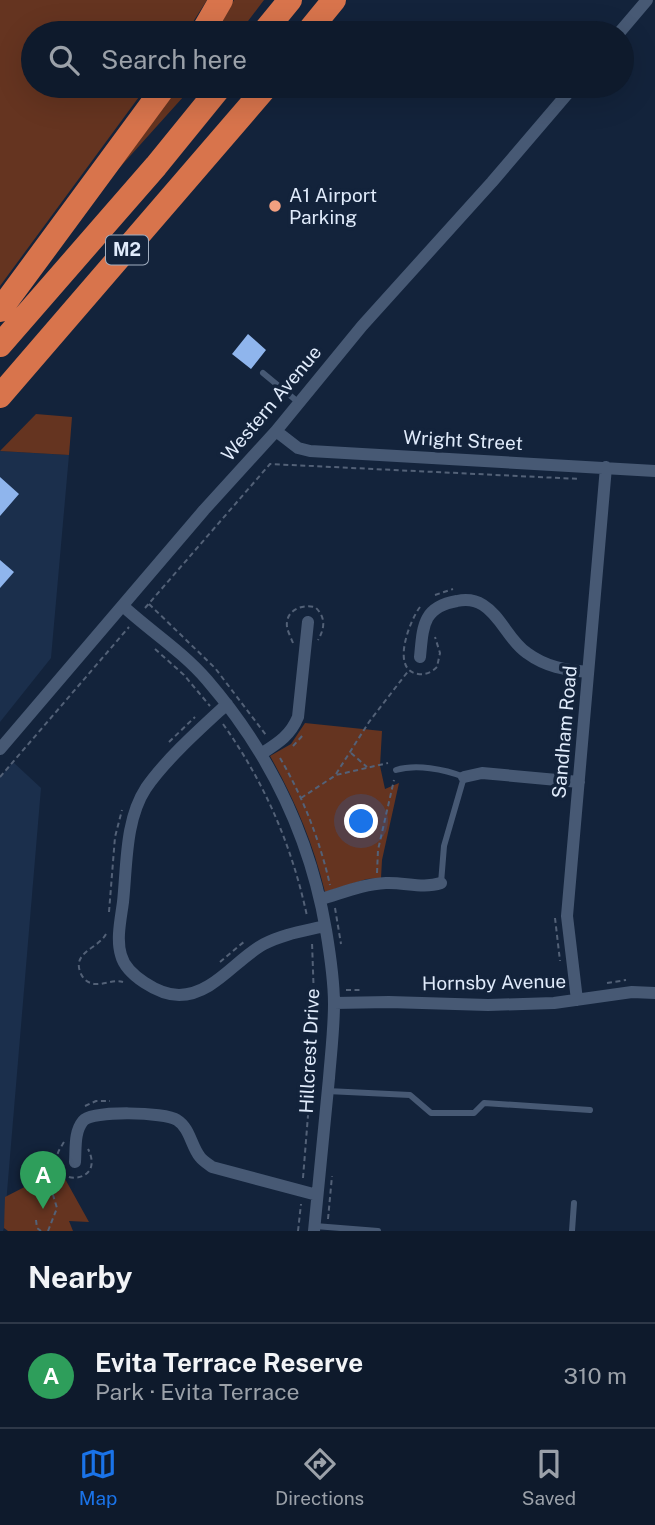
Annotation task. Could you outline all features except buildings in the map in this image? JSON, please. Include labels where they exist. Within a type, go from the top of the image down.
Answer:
[{"type":"highway","points":[[209,21],[221,0]]},
{"type":"highway","points":[[273,21],[290,0]]},
{"type":"highway","points":[[317,21],[334,0]]},
{"type":"highway","points":[[0,310],[156,98]]},
{"type":"highway","name":"M2","points":[[0,345],[156,166],[211,98]]},
{"type":"highway","name":"M2","points":[[0,396],[257,98]]},
{"type":"street","points":[[629,21],[647,0]]},
{"type":"street","name":"Western Avenue","points":[[0,749],[204,510],[276,431],[298,402],[564,98]]},
{"type":"street","name":"Wright Street","points":[[276,431],[298,448],[310,451],[606,474],[655,471]]},
{"type":"street","name":"Sandham Road","points":[[576,994],[567,916],[606,474]]},
{"type":"street","points":[[420,657],[423,629],[431,612],[446,603],[465,599],[486,606],[517,645],[534,658],[561,669],[588,671]]},
{"type":"street","name":"Hillcrest Drive","points":[[123,606],[183,656],[227,704],[261,754],[298,827],[321,899],[334,1003],[315,1229]]},
{"type":"street","points":[[261,754],[284,740],[293,730],[298,717],[307,622]]},
{"type":"street","points":[[227,704],[192,736],[147,787],[138,804],[130,835],[120,934],[121,957],[136,977],[153,988],[177,995],[200,992],[244,956],[266,943],[290,933],[325,926]]},
{"type":"street","points":[[464,776],[482,773],[579,782]]},
{"type":"street","points":[[321,899],[377,884],[433,886],[441,883]]},
{"type":"street","name":"Hornsby Avenue","points":[[334,1003],[488,1006],[576,994],[655,993]]},
{"type":"street","points":[[75,1162],[78,1130],[85,1118],[100,1113],[166,1116],[178,1120],[187,1130],[200,1157],[212,1167],[317,1195]]},
{"type":"lane","points":[[263,373],[298,402]]},
{"type":"lane","points":[[396,770],[406,767],[450,771],[464,776],[444,846],[441,883]]},
{"type":"lane","points":[[327,1091],[410,1095],[431,1113],[474,1113],[484,1103],[590,1110]]},
{"type":"lane","points":[[572,1231],[573,1203]]},
{"type":"lane","points":[[315,1229],[378,1231]]},
{"type":"path","points":[[136,618],[270,464],[606,474]]},
{"type":"path","points":[[435,630],[440,653],[438,667],[428,674],[409,670],[404,663],[403,654],[411,621],[418,609],[439,593],[461,589]]},
{"type":"path","points":[[0,777],[130,627],[135,632]]},
{"type":"path","points":[[150,644],[184,676],[216,713],[252,767],[272,807],[296,869],[310,929],[315,979],[315,1028],[298,1231]]},
{"type":"path","points":[[336,775],[369,722],[409,670]]},
{"type":"path","points":[[163,749],[198,714]]},
{"type":"path","points":[[350,752],[368,767]]},
{"type":"path","points":[[300,799],[336,775],[387,762],[396,770],[378,850],[377,884]]},
{"type":"path","points":[[109,915],[115,837],[123,808]]},
{"type":"path","points":[[107,929],[104,939],[80,958],[80,972],[84,979],[97,984],[117,980],[124,982]]},
{"type":"path","points":[[215,967],[254,936]]},
{"type":"path","points":[[576,994],[626,980]]},
{"type":"path","points":[[345,990],[371,990]]},
{"type":"path","points":[[78,1110],[96,1101],[121,1102]]},
{"type":"path","points":[[64,1141],[57,1154],[59,1170],[67,1177],[74,1178],[80,1178],[91,1167],[91,1156],[86,1144]]},
{"type":"path","points":[[39,1199],[44,1186],[59,1170]]},
{"type":"path","points":[[48,1231],[57,1208],[49,1182]]},
{"type":"path","points":[[36,1220],[37,1228],[41,1231]]},
{"type":"shaded area","points":[[0,0],[207,0],[194,21],[21,21],[21,98],[138,98],[0,286]]},
{"type":"shaded area","points":[[234,0],[264,0],[248,21],[223,21]]},
{"type":"shaded area","points":[[170,98],[182,98],[113,175]]},
{"type":"shaded area","points":[[36,414],[72,417],[69,455],[0,451]]},
{"type":"shaded area","points":[[0,451],[69,455],[51,658],[0,722]]},
{"type":"shaded area","points":[[305,723],[382,731],[380,766],[385,789],[399,783],[382,860],[381,878],[367,879],[325,892],[302,822],[270,756],[291,744]]},
{"type":"shaded area","points":[[13,762],[41,788],[4,1228],[0,1231],[0,777]]},
{"type":"shaded area","points":[[54,1166],[64,1177],[89,1222],[69,1221],[73,1231],[8,1231],[4,1228],[5,1197],[48,1175]]},
{"type":"place","name":"A1 Airport Parking","points":[[275,206]]},
{"type":"place","name":"Evita Terrace Reserve","points":[[43,1209]]}]
